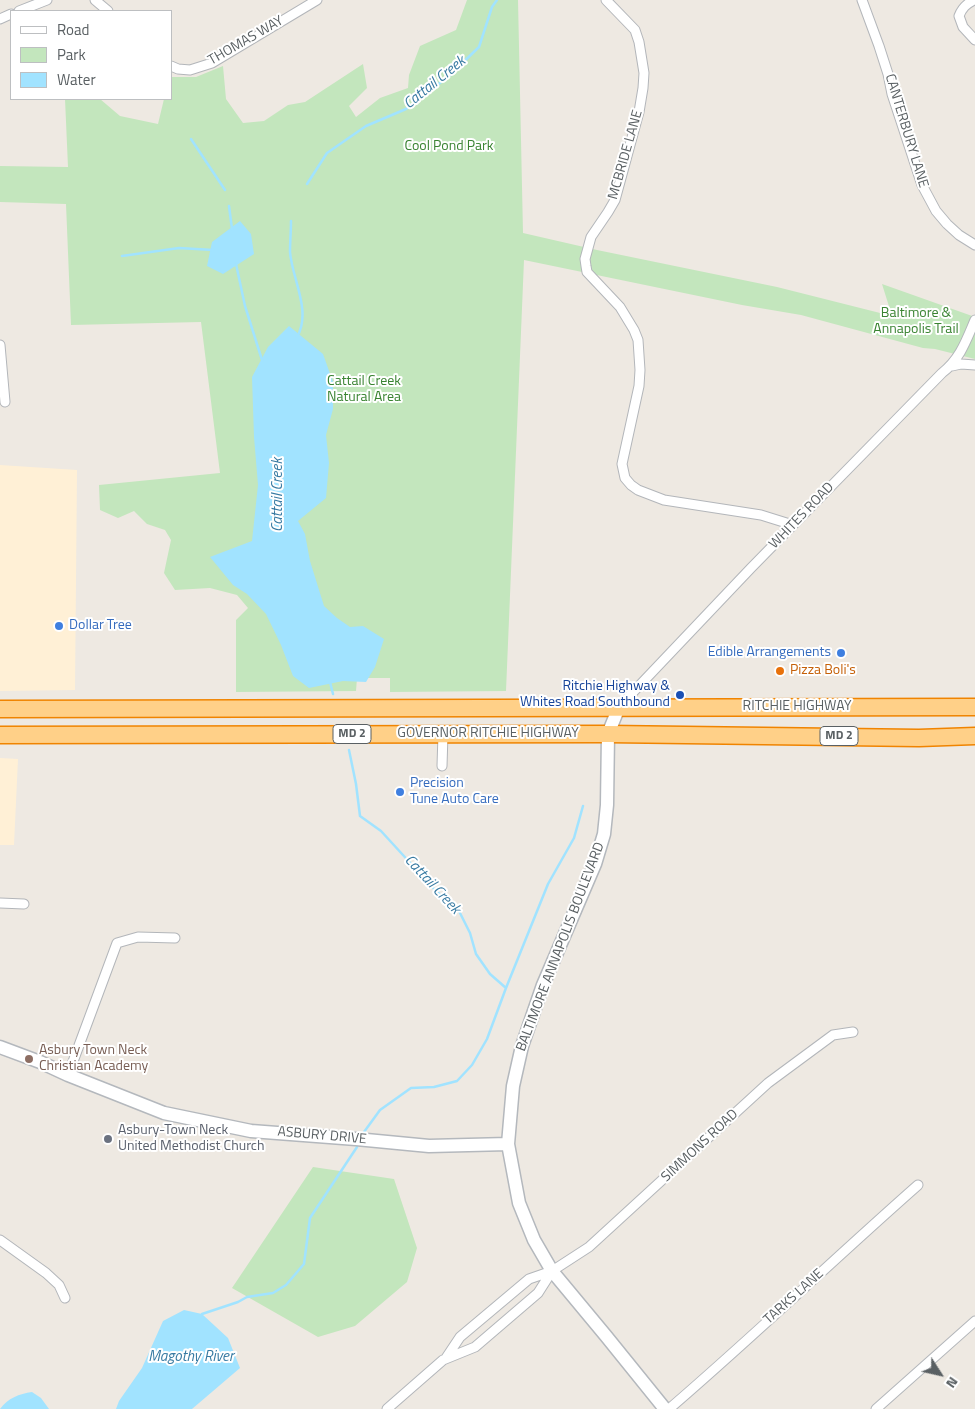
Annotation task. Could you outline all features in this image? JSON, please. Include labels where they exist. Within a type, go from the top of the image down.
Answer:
[{"type":"highway","name":"RITCHIE HIGHWAY","points":[[619,707],[975,707]]},
{"type":"highway","name":"GOVERNOR RITCHIE HIGHWAY","points":[[0,708],[619,707]]},
{"type":"highway","name":"GOVERNOR RITCHIE HIGHWAY","points":[[0,735],[608,734],[919,738],[975,736]]},
{"type":"main road","name":"BALTIMORE ANNAPOLIS BOULEVARD","points":[[619,707],[608,734],[607,805],[604,834],[595,864],[543,986],[522,1046],[512,1086],[508,1144],[519,1203],[534,1240],[552,1271],[665,1409]]},
{"type":"main road","name":"ASBURY DRIVE","points":[[0,1046],[164,1113],[251,1130],[429,1146],[508,1144]]},
{"type":"street","points":[[22,10],[47,0]]},
{"type":"street","points":[[95,0],[107,10]]},
{"type":"street","name":"THOMAS WAY","points":[[172,66],[190,70],[212,63],[317,0]]},
{"type":"street","name":"MCBRIDE LANE","points":[[606,0],[635,30],[642,56],[644,73],[644,88],[639,112],[615,200],[591,237],[586,259],[587,272],[620,307],[638,340],[639,386],[622,464],[625,478],[631,486],[638,490],[664,500],[761,515],[793,526]]},
{"type":"street","name":"CANTERBURY LANE","points":[[862,0],[885,65],[892,94],[922,186],[936,211],[947,224],[975,245]]},
{"type":"street","points":[[974,0],[966,4],[959,16],[963,27],[975,40]]},
{"type":"street","name":"WHITES ROAD","points":[[619,707],[793,526],[952,366],[964,346],[975,320]]},
{"type":"street","points":[[0,345],[5,402]]},
{"type":"street","points":[[952,366],[961,364],[975,365]]},
{"type":"street","points":[[442,766],[443,734]]},
{"type":"street","points":[[0,902],[24,904]]},
{"type":"street","points":[[68,1075],[117,943],[138,937],[175,938]]},
{"type":"street","name":"SIMMONS ROAD","points":[[552,1271],[589,1247],[768,1083],[833,1036],[853,1032]]},
{"type":"street","name":"TARKS LANE","points":[[670,1409],[918,1185]]},
{"type":"street","points":[[0,1240],[46,1273],[59,1286],[65,1298]]},
{"type":"street","points":[[386,1409],[446,1358],[460,1336],[529,1280],[552,1271]]},
{"type":"street","points":[[446,1358],[475,1347],[538,1293],[552,1271]]},
{"type":"street","points":[[876,1409],[975,1322]]},
{"type":"shaded area","points":[[0,465],[77,470],[75,690],[0,691]]},
{"type":"shaded area","points":[[0,758],[18,759],[14,845],[0,845]]},
{"type":"green space","name":"Cattail Creek Natural Area","points":[[467,0],[518,0],[523,233],[777,287],[892,316],[882,284],[975,317],[975,359],[935,349],[923,348],[801,315],[742,305],[524,260],[506,691],[390,692],[390,678],[357,678],[356,691],[236,692],[236,620],[248,608],[237,595],[210,588],[175,590],[164,573],[171,540],[165,530],[147,524],[134,511],[118,518],[100,510],[99,485],[220,473],[201,322],[71,325],[66,204],[0,202],[0,166],[68,167],[65,100],[101,100],[120,116],[158,124],[164,100],[172,100],[172,77],[196,77],[223,66],[226,99],[243,123],[264,121],[288,105],[305,102],[363,64],[367,88],[349,106],[356,117],[380,98],[408,88],[409,75],[420,46],[456,30]]},
{"type":"green space","points":[[313,1167],[394,1179],[417,1248],[407,1282],[355,1326],[318,1337],[232,1288]]},
{"type":"water","points":[[240,221],[251,234],[254,254],[223,274],[207,266],[212,242]]},
{"type":"water","points":[[289,326],[323,354],[333,382],[333,409],[326,435],[329,463],[326,498],[298,521],[305,534],[310,561],[324,606],[350,627],[363,626],[384,639],[375,667],[366,682],[343,681],[309,688],[293,676],[266,614],[247,594],[233,585],[210,557],[252,541],[258,485],[252,377],[268,347]]},
{"type":"water","name":"Magothy River","points":[[184,1310],[202,1314],[228,1338],[240,1368],[192,1409],[116,1409],[119,1401],[142,1368],[163,1321]]},
{"type":"water","points":[[32,1392],[41,1398],[49,1409],[0,1409],[14,1397]]},
{"type":"waterway","name":"Cattail Creek","points":[[307,184],[327,153],[366,126],[406,109],[449,76],[479,47],[492,7],[497,0]]},
{"type":"waterway","name":"Cattail Creek","points":[[191,139],[225,190]]},
{"type":"waterway","name":"Cattail Creek","points":[[229,206],[232,229]]},
{"type":"waterway","name":"Cattail Creek","points":[[291,221],[291,262],[300,295],[303,317],[297,337]]},
{"type":"waterway","points":[[122,256],[179,248],[213,250]]},
{"type":"waterway","name":"Cattail Creek","points":[[236,264],[245,306],[262,360]]},
{"type":"waterway","name":"Cattail Creek","points":[[330,682],[333,694]]},
{"type":"waterway","name":"Cattail Creek","points":[[349,750],[360,816],[381,831],[435,890],[459,911],[470,933],[476,954],[490,974],[506,988]]},
{"type":"waterway","name":"Cattail Creek","points":[[364,1132],[380,1110],[411,1088],[434,1087],[457,1081],[472,1065],[487,1039],[548,884],[574,838],[583,806]]},
{"type":"waterway","name":"Cattail Creek","points":[[202,1314],[247,1297],[273,1293],[286,1285],[304,1264],[310,1218],[357,1147]]},
{"type":"place","name":"Dollar Tree","points":[[59,626]]},
{"type":"place","name":"Edible Arrangements","points":[[841,653]]},
{"type":"place","name":"Pizza Boli's","points":[[780,671]]},
{"type":"place","name":"Ritchie Highway & Whites Road Southbound","points":[[680,695]]},
{"type":"place","name":"Precision Tune Auto Care","points":[[400,792]]},
{"type":"place","name":"Asbury Town Neck Christian Academy","points":[[29,1059]]},
{"type":"place","name":"Asbury-Town Neck United Methodist Church","points":[[108,1139]]},
{"type":"park label","name":"Cool Pond Park","points":[[449,147]]},
{"type":"park label","name":"Baltimore & Annapolis Trail","points":[[916,322]]}]
